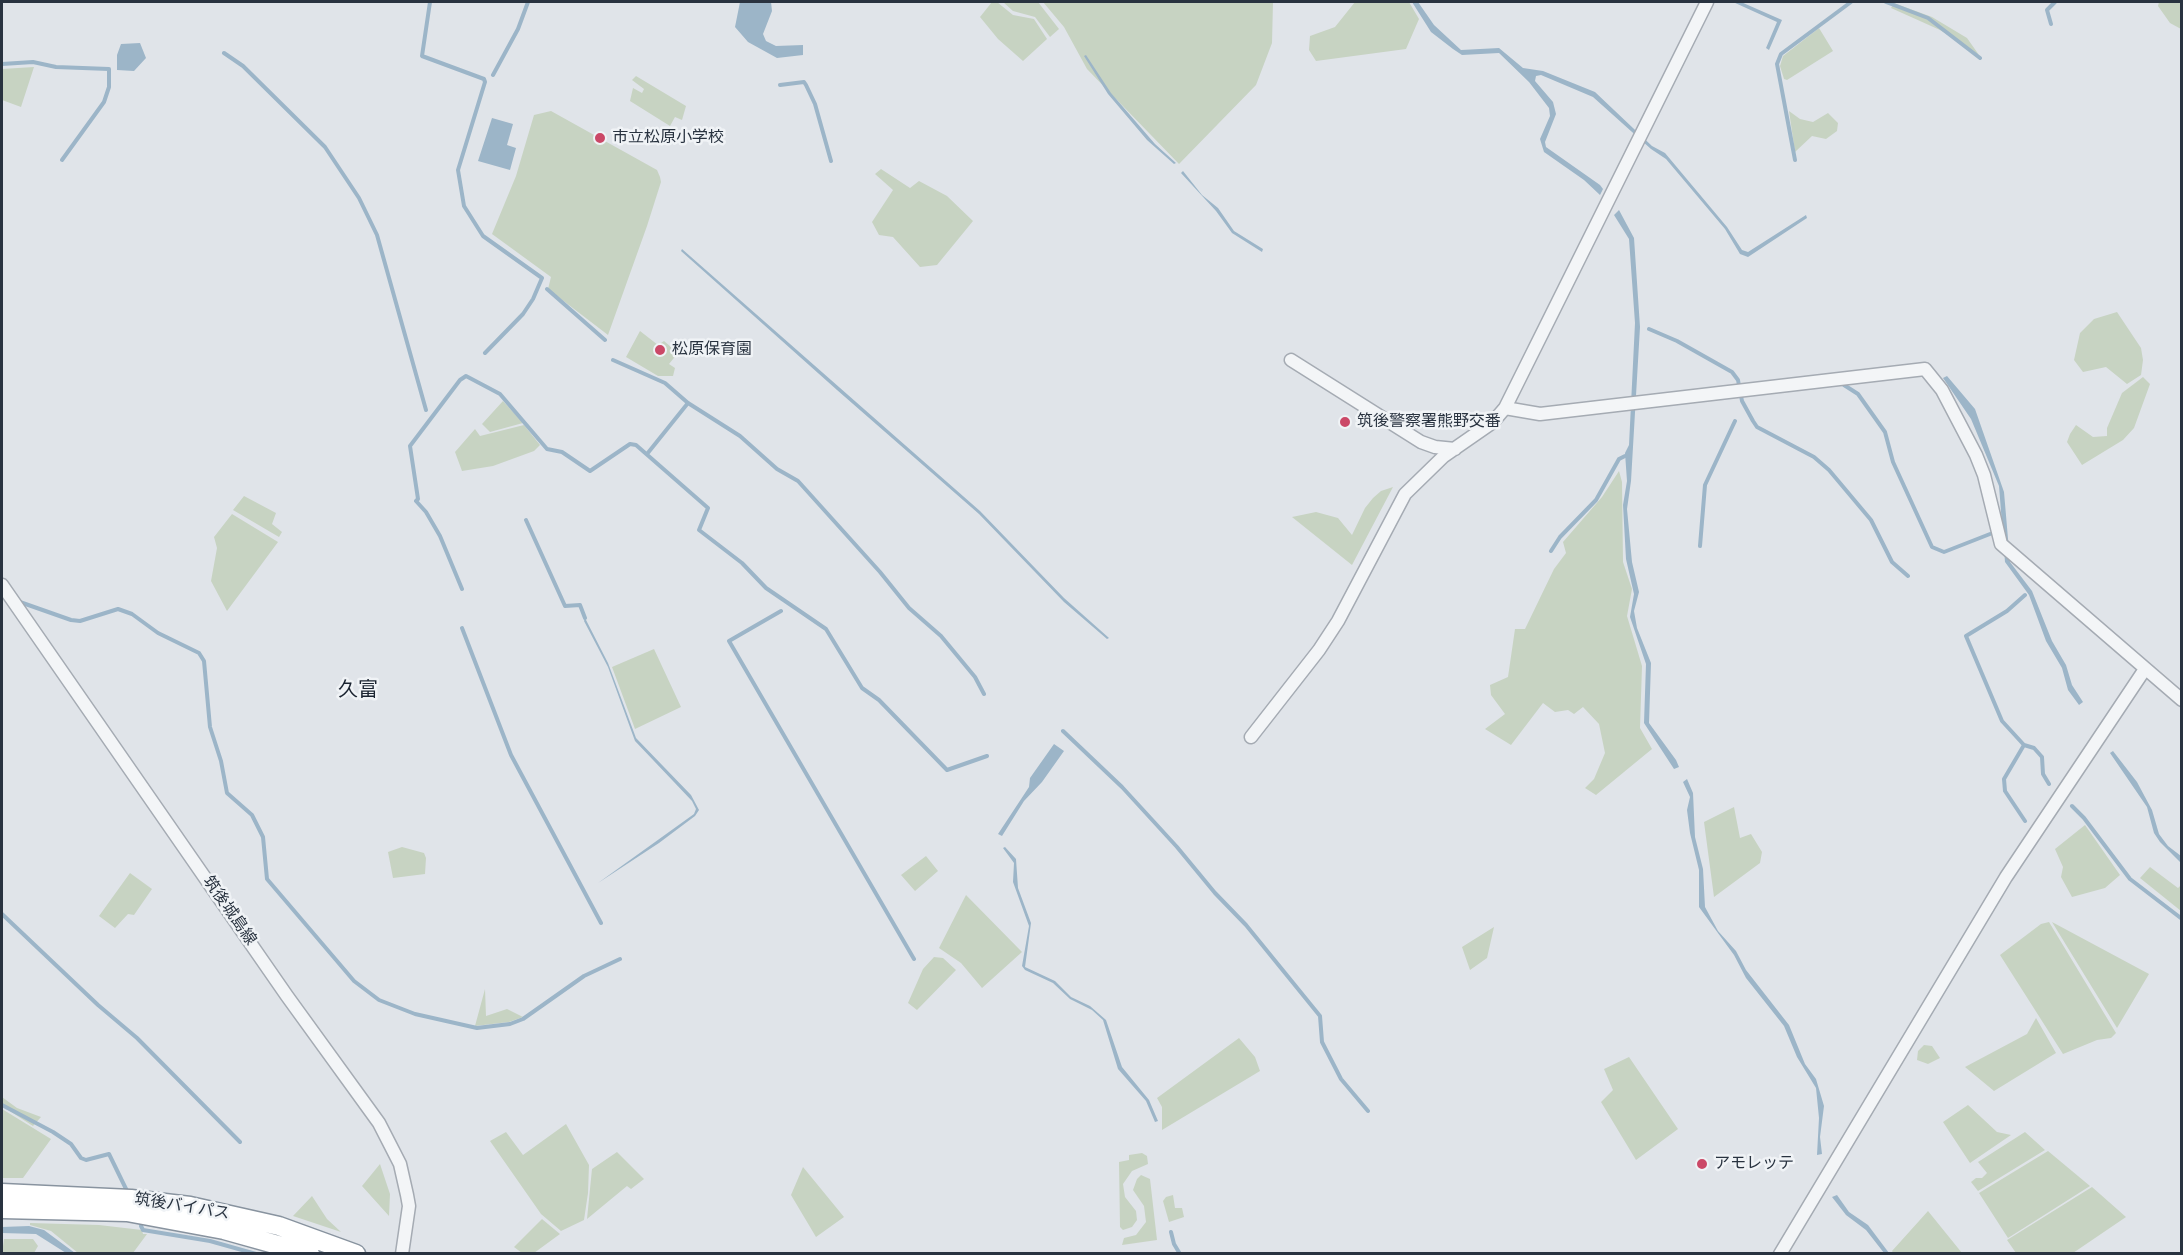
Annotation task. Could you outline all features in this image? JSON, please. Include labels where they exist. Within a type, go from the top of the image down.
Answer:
[{"type":"highway","name":"筑後バイパス","points":[[2,1193],[38,1201],[147,1216],[224,1230],[310,1254]]},
{"type":"highway","name":"筑後バイパス","points":[[2,1209],[38,1201],[190,1206],[279,1226],[356,1254]]},
{"type":"street","points":[[1251,737],[1319,650],[1338,621],[1405,494],[1455,449],[1493,422],[1505,408],[1707,2]]},
{"type":"street","points":[[1291,360],[1421,442],[1435,447],[1455,449]]},
{"type":"street","points":[[1505,408],[1540,414],[1925,369],[1942,390],[1976,455],[2001,544],[2181,700]]},
{"type":"street","name":"筑後城島線","points":[[2,585],[287,996],[379,1123],[400,1164],[409,1206],[402,1254]]},
{"type":"street","points":[[1780,1254],[2006,877],[2145,669]]},
{"type":"green space","points":[[992,2],[997,2],[1013,15],[1034,19],[1047,39],[1023,61],[998,39],[980,17]]},
{"type":"green space","points":[[1003,2],[1038,2],[1059,29],[1050,37],[1035,17],[1013,11]]},
{"type":"green space","points":[[1043,2],[1273,2],[1272,43],[1256,85],[1179,164],[1087,69],[1064,27]]},
{"type":"green space","points":[[1355,2],[1409,2],[1419,19],[1406,49],[1316,61],[1309,50],[1310,36],[1335,27]]},
{"type":"green space","points":[[2159,2],[2181,2],[2181,29],[2170,23],[2158,6]]},
{"type":"green space","points":[[1894,3],[1932,17],[1967,38],[1979,55],[1940,30],[1891,8]]},
{"type":"green space","points":[[1819,28],[1833,51],[1787,80],[1784,79],[1780,66],[1783,56]]},
{"type":"green space","points":[[34,67],[21,107],[2,100],[2,69]]},
{"type":"green space","points":[[636,76],[686,106],[682,120],[675,117],[670,126],[630,101],[633,88],[642,93],[644,89],[632,80]]},
{"type":"green space","points":[[551,111],[657,170],[660,177],[661,182],[647,226],[608,335],[548,289],[551,277],[492,234],[516,176],[534,115]]},
{"type":"green space","points":[[1789,111],[1800,119],[1813,122],[1828,113],[1838,123],[1837,131],[1826,139],[1812,136],[1795,152]]},
{"type":"green space","points":[[881,169],[910,188],[919,181],[947,196],[973,221],[937,265],[920,267],[893,237],[879,235],[872,222],[893,190],[875,174]]},
{"type":"green space","points":[[2117,312],[2141,348],[2143,360],[2141,375],[2127,384],[2106,367],[2083,372],[2074,360],[2080,333],[2094,319]]},
{"type":"green space","points":[[640,331],[658,345],[664,341],[678,353],[669,364],[675,368],[673,376],[658,376],[626,357]]},
{"type":"green space","points":[[2143,377],[2150,384],[2134,428],[2123,440],[2082,465],[2067,442],[2076,425],[2093,437],[2107,436],[2107,428],[2122,393]]},
{"type":"green space","points":[[503,401],[523,423],[490,432],[482,424]]},
{"type":"green space","points":[[524,425],[540,445],[534,451],[493,466],[462,471],[455,452],[475,429],[480,436]]},
{"type":"green space","points":[[1619,471],[1622,482],[1623,562],[1632,589],[1627,616],[1642,666],[1640,728],[1652,749],[1596,795],[1585,788],[1594,779],[1605,753],[1599,724],[1583,707],[1574,714],[1568,710],[1555,712],[1543,703],[1511,745],[1485,729],[1505,714],[1491,695],[1490,685],[1508,677],[1515,629],[1525,629],[1554,569],[1566,553],[1563,542],[1602,497]]},
{"type":"green space","points":[[1393,487],[1352,565],[1292,517],[1316,512],[1338,518],[1352,535],[1365,508],[1373,498],[1381,491]]},
{"type":"green space","points":[[244,496],[276,513],[272,524],[282,532],[279,537],[233,510]]},
{"type":"green space","points":[[232,514],[278,542],[227,611],[211,581],[217,548],[214,537]]},
{"type":"green space","points":[[654,649],[681,707],[635,729],[612,667]]},
{"type":"green space","points":[[1734,807],[1740,838],[1751,834],[1762,852],[1760,863],[1714,897],[1704,822]]},
{"type":"green space","points":[[2085,825],[2120,875],[2105,888],[2072,897],[2061,877],[2063,867],[2055,849]]},
{"type":"green space","points":[[402,847],[424,853],[425,874],[393,878],[388,852]]},
{"type":"green space","points":[[926,856],[938,871],[915,891],[901,875]]},
{"type":"green space","points":[[2150,867],[2178,888],[2181,885],[2181,911],[2140,878]]},
{"type":"green space","points":[[130,873],[152,889],[134,915],[128,914],[115,928],[99,916]]},
{"type":"green space","points":[[966,895],[1022,952],[982,988],[961,963],[939,948]]},
{"type":"green space","points":[[2049,922],[2116,1033],[2111,1038],[2097,1040],[2063,1054],[2000,955],[2041,924]]},
{"type":"green space","points":[[2052,922],[2149,974],[2117,1028]]},
{"type":"green space","points":[[1494,927],[1487,958],[1470,970],[1462,947]]},
{"type":"green space","points":[[934,957],[943,958],[956,970],[917,1010],[908,1003],[923,969]]},
{"type":"green space","points":[[485,989],[486,1016],[507,1009],[523,1017],[509,1022],[475,1026]]},
{"type":"green space","points":[[2036,1018],[2056,1053],[1994,1091],[1965,1067],[2027,1034]]},
{"type":"green space","points":[[1239,1038],[1255,1057],[1260,1071],[1162,1130],[1162,1107],[1157,1098]]},
{"type":"green space","points":[[1924,1045],[1932,1046],[1940,1058],[1928,1064],[1917,1060],[1918,1051]]},
{"type":"green space","points":[[1629,1057],[1678,1129],[1636,1160],[1601,1102],[1613,1090],[1604,1069]]},
{"type":"green space","points":[[2,1097],[17,1108],[41,1117],[33,1126],[2,1106]]},
{"type":"green space","points":[[1968,1105],[1997,1132],[2011,1135],[1970,1163],[1943,1122]]},
{"type":"green space","points":[[2,1109],[51,1139],[23,1178],[2,1178]]},
{"type":"green space","points":[[566,1124],[589,1165],[588,1193],[584,1220],[561,1231],[541,1214],[490,1141],[506,1132],[523,1155]]},
{"type":"green space","points":[[2025,1132],[2045,1150],[1978,1191],[1971,1182],[1976,1178],[1982,1178],[1987,1173],[1978,1162]]},
{"type":"green space","points":[[2048,1151],[2090,1186],[2008,1238],[1979,1193]]},
{"type":"green space","points":[[617,1152],[644,1179],[631,1189],[627,1186],[587,1219],[592,1169]]},
{"type":"green space","points":[[1142,1153],[1147,1156],[1148,1164],[1132,1171],[1123,1184],[1125,1197],[1136,1211],[1137,1220],[1132,1227],[1123,1230],[1120,1227],[1119,1162],[1129,1160],[1129,1155]]},
{"type":"green space","points":[[380,1164],[390,1194],[389,1216],[362,1186]]},
{"type":"green space","points":[[803,1167],[844,1217],[816,1237],[791,1195]]},
{"type":"green space","points":[[1141,1175],[1150,1179],[1157,1240],[1122,1245],[1124,1238],[1136,1235],[1146,1222],[1144,1206],[1133,1190]]},
{"type":"green space","points":[[2092,1187],[2126,1217],[2073,1253],[2016,1253],[2007,1240]]},
{"type":"green space","points":[[1173,1195],[1175,1208],[1182,1208],[1184,1217],[1169,1222],[1163,1201],[1166,1197]]},
{"type":"green space","points":[[312,1196],[327,1219],[341,1232],[293,1216]]},
{"type":"green space","points":[[1928,1211],[1962,1253],[1894,1254],[1892,1251]]},
{"type":"green space","points":[[542,1219],[560,1234],[534,1253],[522,1253],[514,1247]]},
{"type":"green space","points":[[30,1223],[99,1225],[142,1230],[143,1234],[147,1234],[133,1253],[78,1253],[51,1231],[30,1225]]},
{"type":"green space","points":[[4,1239],[33,1239],[38,1246],[34,1253],[2,1253]]},
{"type":"water","points":[[740,2],[771,2],[772,11],[763,34],[766,41],[776,46],[803,45],[803,55],[777,58],[748,42],[735,27]]},
{"type":"water","points":[[1412,2],[1418,2],[1434,25],[1461,50],[1499,48],[1523,68],[1543,71],[1595,92],[1652,146],[1665,153],[1727,227],[1742,250],[1748,252],[1806,215],[1807,218],[1748,257],[1740,254],[1725,229],[1666,159],[1651,149],[1593,97],[1541,75],[1536,76],[1535,81],[1553,102],[1556,114],[1545,142],[1546,147],[1600,185],[1603,189],[1600,195],[1584,180],[1544,152],[1540,139],[1550,116],[1549,108],[1529,82],[1499,53],[1462,55],[1453,49],[1431,32]]},
{"type":"water","points":[[1733,2],[1741,2],[1782,20],[1769,50],[1766,48],[1777,22]]},
{"type":"water","points":[[140,43],[146,58],[134,71],[117,70],[117,55],[121,44]]},
{"type":"water","points":[[1086,55],[1111,93],[1155,144],[1176,163],[1174,164],[1147,140],[1108,94],[1084,56]]},
{"type":"water","points":[[492,118],[513,124],[507,145],[516,148],[510,170],[478,161]]},
{"type":"water","points":[[1183,171],[1202,195],[1218,208],[1234,231],[1263,249],[1262,252],[1232,233],[1216,211],[1181,173]]},
{"type":"water","points":[[1619,210],[1634,238],[1640,327],[1631,481],[1627,509],[1632,562],[1639,592],[1634,611],[1637,628],[1651,663],[1649,723],[1676,760],[1679,767],[1674,769],[1644,723],[1646,664],[1630,617],[1634,594],[1626,559],[1623,505],[1627,481],[1625,453],[1629,445],[1635,323],[1629,239],[1614,215]]},
{"type":"water","points":[[682,249],[980,511],[1064,598],[1109,638],[1107,639],[1064,602],[979,514],[681,251]]},
{"type":"water","points":[[1947,376],[1975,409],[2004,492],[2010,562],[2032,591],[2052,641],[2066,665],[2072,685],[2083,702],[2079,705],[2068,690],[2062,668],[2046,641],[2029,595],[2005,562],[1999,486],[1971,419],[1943,378]]},
{"type":"water","points":[[585,618],[608,663],[636,738],[691,795],[699,810],[695,816],[659,843],[598,883],[694,814],[696,809],[692,801],[635,741],[608,667],[584,621]]},
{"type":"water","points":[[1054,744],[1064,751],[1042,782],[1024,801],[1002,836],[998,834],[1029,787],[1030,778]]},
{"type":"water","points":[[2113,751],[2137,782],[2152,810],[2159,834],[2168,846],[2181,856],[2181,863],[2154,833],[2147,807],[2110,753]]},
{"type":"water","points":[[1687,779],[1693,793],[1695,837],[1703,869],[1705,907],[1718,931],[1736,951],[1746,970],[1789,1025],[1805,1064],[1816,1079],[1824,1106],[1820,1137],[1822,1154],[1817,1155],[1819,1118],[1816,1088],[1797,1057],[1784,1026],[1746,978],[1734,955],[1699,907],[1699,870],[1687,810],[1690,797],[1683,782]]},
{"type":"water","points":[[1005,847],[1016,859],[1018,888],[1031,923],[1025,967],[1055,981],[1071,997],[1090,1006],[1106,1020],[1122,1067],[1149,1100],[1158,1121],[1155,1122],[1146,1101],[1118,1069],[1103,1020],[1092,1010],[1070,999],[1053,983],[1025,970],[1022,966],[1029,926],[1013,882],[1014,863],[1003,848]]},
{"type":"water","points":[[1837,1195],[1849,1212],[1868,1225],[1889,1253],[1884,1253],[1866,1230],[1846,1215],[1832,1197]]},
{"type":"water","points":[[29,1226],[44,1230],[75,1253],[66,1253],[36,1234],[2,1233],[2,1227]]},
{"type":"waterway","points":[[430,2],[422,56],[484,79],[485,82],[458,170],[464,206],[483,236],[542,278],[533,299],[523,314],[485,353]]},
{"type":"waterway","points":[[493,75],[518,29],[528,2]]},
{"type":"waterway","points":[[1795,160],[1777,64],[1781,54],[1851,2]]},
{"type":"waterway","points":[[1886,2],[1928,18],[1980,58]]},
{"type":"waterway","points":[[2051,24],[2047,10],[2055,2]]},
{"type":"waterway","points":[[224,53],[243,66],[325,147],[359,198],[377,235],[426,410]]},
{"type":"waterway","points":[[2,64],[33,62],[56,67],[109,69],[109,87],[104,102],[62,160]]},
{"type":"waterway","points":[[780,85],[804,82],[815,104],[831,161]]},
{"type":"waterway","points":[[547,289],[605,340]]},
{"type":"waterway","points":[[1649,329],[1677,341],[1732,372],[1738,380],[1742,401],[1757,427],[1814,457],[1829,470],[1871,520],[1892,562],[1908,576]]},
{"type":"waterway","points":[[613,360],[665,383],[688,403],[740,436],[777,469],[798,481],[880,572],[909,608],[941,636],[975,677],[984,694]]},
{"type":"waterway","points":[[462,589],[440,536],[426,512],[416,501],[418,499],[410,446],[460,380],[466,376],[500,394],[547,449],[562,452],[590,471],[630,444],[636,445],[708,508],[699,530],[742,563],[766,588],[826,629],[862,688],[879,700],[947,770],[987,756]]},
{"type":"waterway","points":[[1844,385],[1858,394],[1885,432],[1893,462],[1932,547],[1944,552],[1990,534]]},
{"type":"waterway","points":[[647,454],[688,403]]},
{"type":"waterway","points":[[1700,546],[1705,485],[1735,421]]},
{"type":"waterway","points":[[1551,551],[1560,537],[1596,500],[1619,459],[1625,456]]},
{"type":"waterway","points":[[526,520],[565,606],[580,605],[585,618]]},
{"type":"waterway","points":[[2025,595],[2007,611],[1966,636],[2002,721],[2024,745],[2034,748],[2042,757],[2043,774],[2049,784]]},
{"type":"waterway","points":[[17,601],[80,621],[118,609],[132,614],[158,633],[199,653],[204,661],[210,727],[221,761],[227,793],[252,815],[263,837],[267,879],[354,981],[379,1000],[415,1014],[477,1028],[510,1024],[523,1019],[584,976],[620,959]]},
{"type":"waterway","points":[[781,611],[729,641],[914,959]]},
{"type":"waterway","points":[[462,628],[511,755],[601,923]]},
{"type":"waterway","points":[[1063,731],[1122,787],[1177,847],[1215,893],[1246,925],[1320,1016],[1322,1042],[1341,1079],[1368,1111]]},
{"type":"waterway","points":[[2024,745],[2004,779],[2005,791],[2025,821]]},
{"type":"waterway","points":[[2072,806],[2084,818],[2130,879],[2182,919]]},
{"type":"waterway","points":[[2,914],[98,1005],[137,1038],[240,1142]]},
{"type":"waterway","points":[[2,1105],[71,1144],[81,1158],[86,1160],[109,1154],[128,1193]]},
{"type":"waterway","points":[[141,1226],[143,1230],[210,1241],[256,1254]]},
{"type":"waterway","points":[[1171,1232],[1180,1254]]},
{"type":"place","name":"市立松原小学校","points":[[600,138]]},
{"type":"place","name":"松原保育園","points":[[660,350]]},
{"type":"place","name":"筑後警察署熊野交番","points":[[1345,422]]},
{"type":"place","name":"アモレッテ","points":[[1702,1164]]},
{"type":"district","name":"久富","points":[[358,691]]}]
